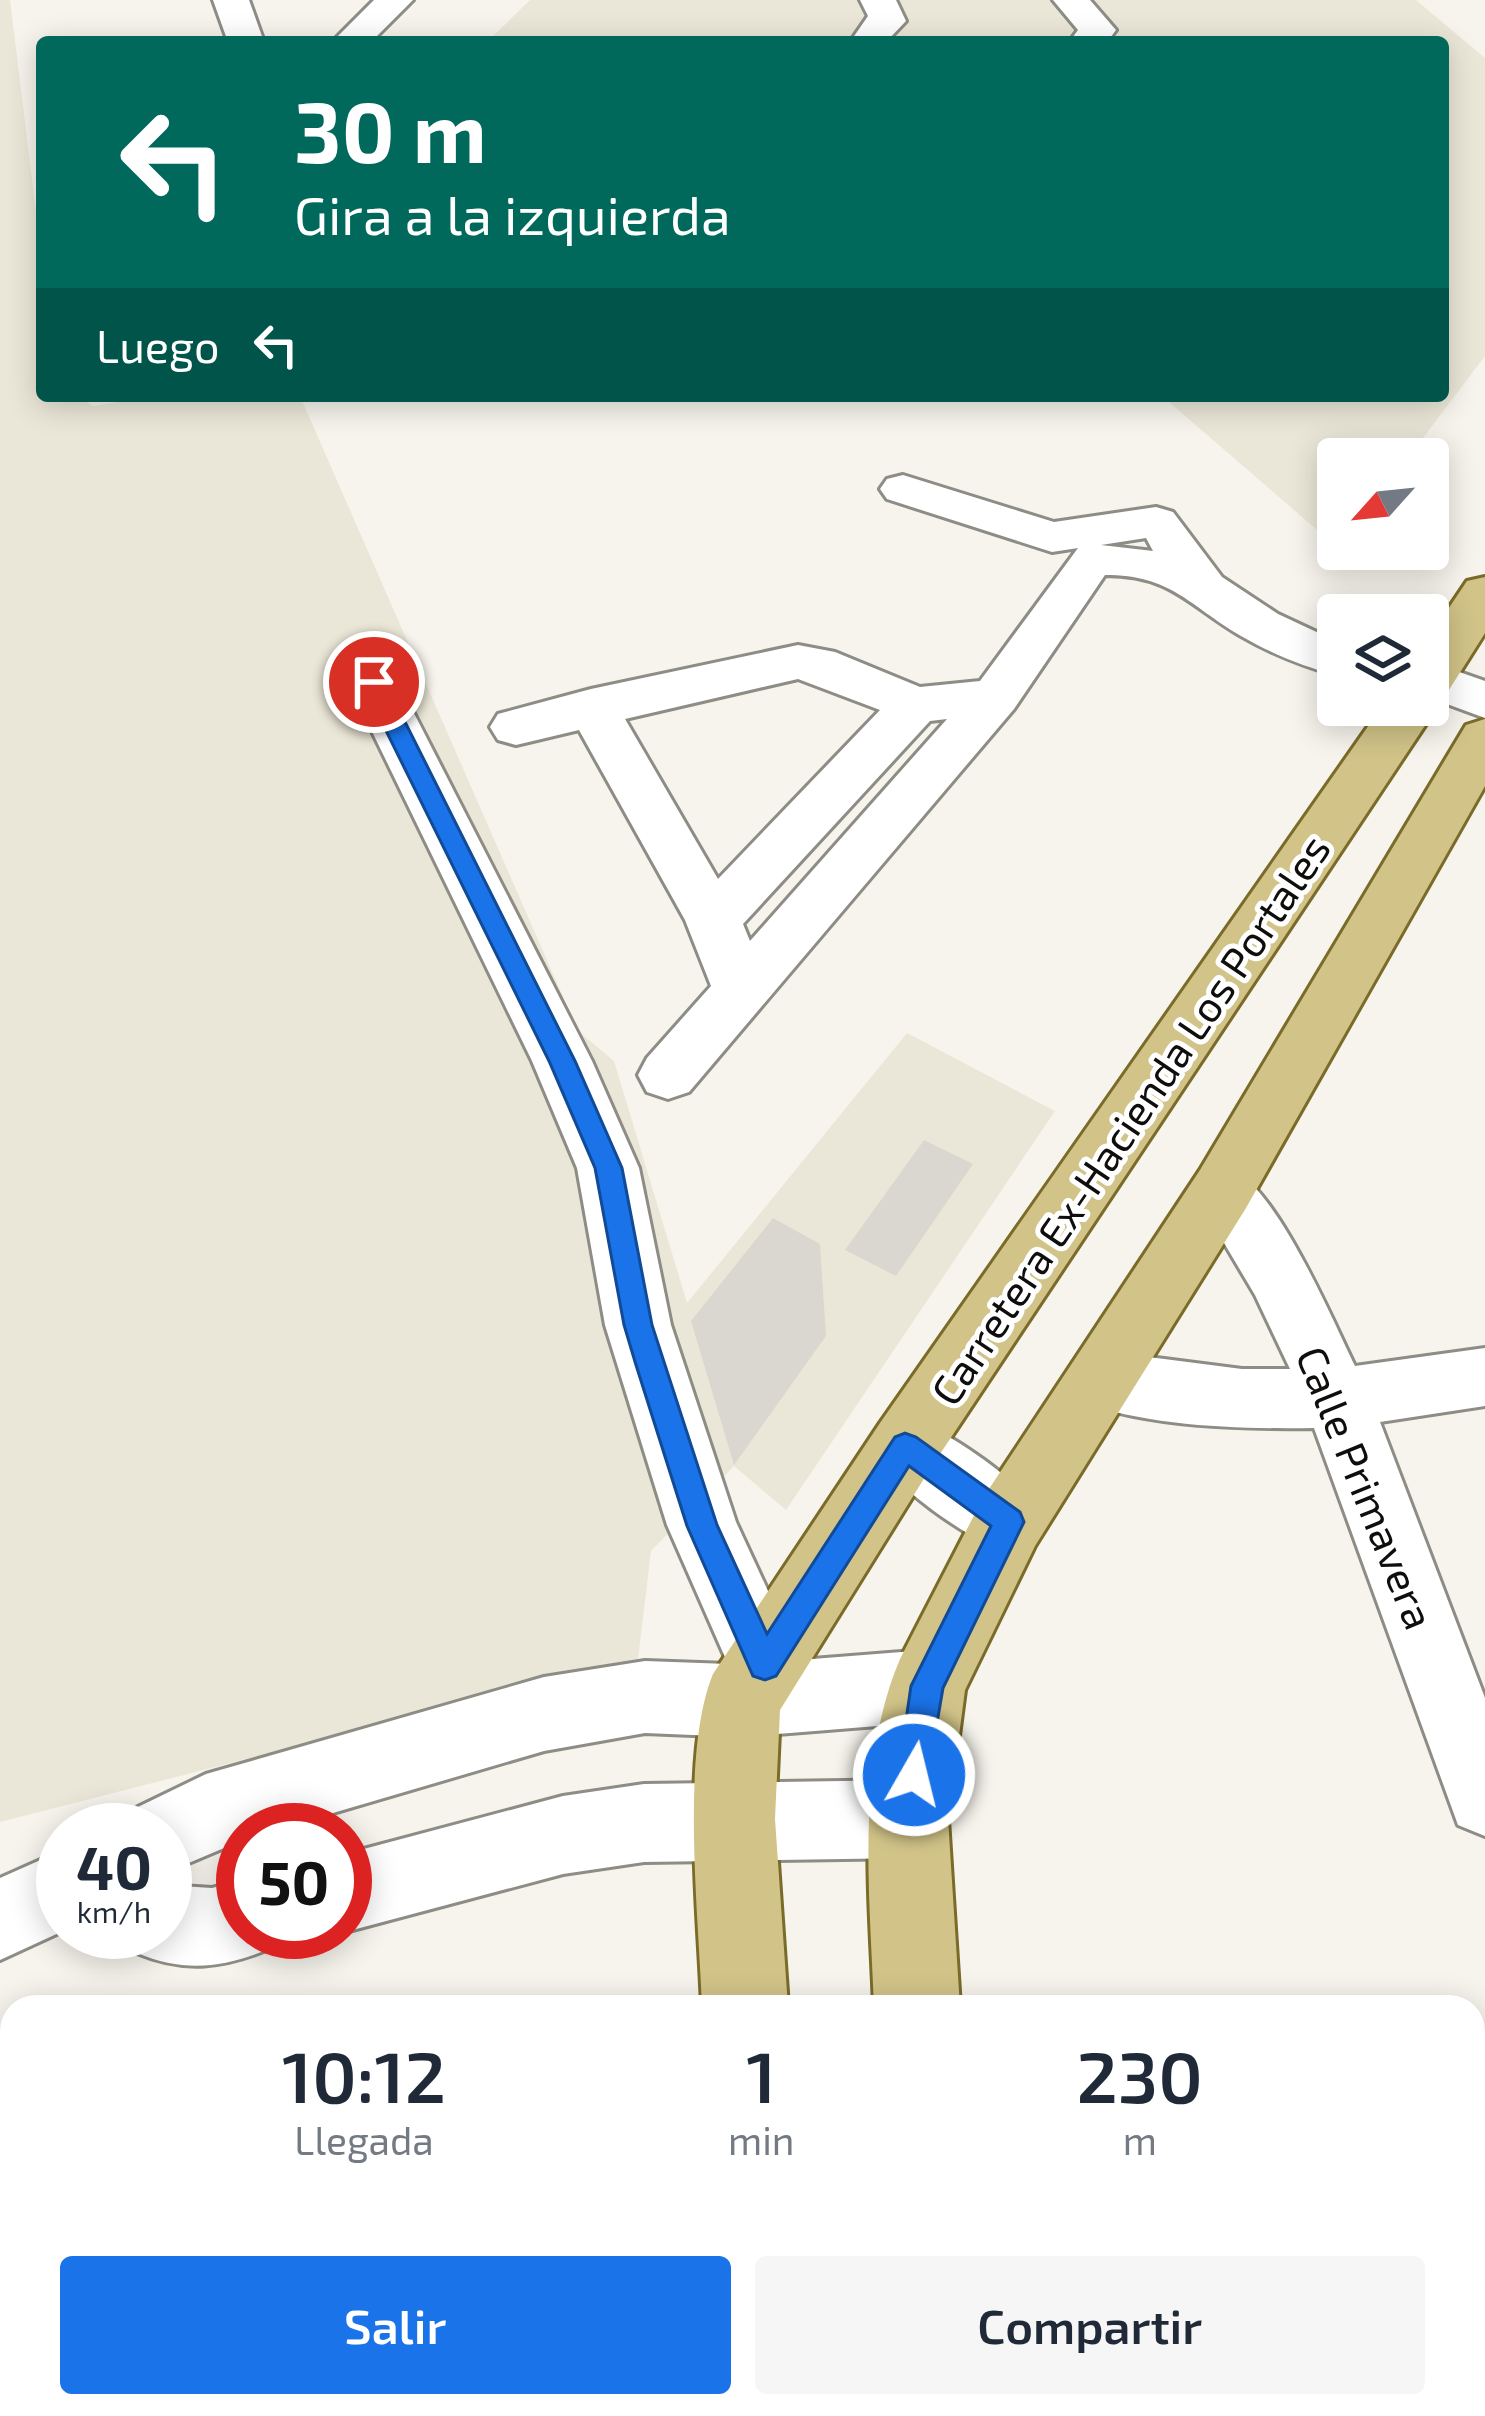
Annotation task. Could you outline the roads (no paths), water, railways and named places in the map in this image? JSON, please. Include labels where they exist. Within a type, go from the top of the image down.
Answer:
[{"type":"main road","points":[[1449,654],[1476,622]]},
{"type":"main road","name":"Carretera Ex-Hacienda Los Portales","points":[[744,1995],[735,1819],[753,1683],[905,1446],[1397,726]]},
{"type":"main road","points":[[916,1995],[908,1820],[927,1686],[1009,1522],[1223,1189],[1485,738]]},
{"type":"street","points":[[231,0],[244,36]]},
{"type":"street","points":[[356,36],[395,0]]},
{"type":"street","points":[[1071,0],[1098,30],[1092,36]]},
{"type":"street","points":[[903,489],[1071,548],[1156,523],[1168,531],[1191,575],[1279,637],[1317,651]]},
{"type":"street","points":[[668,1075],[997,697],[1071,548]]},
{"type":"street","points":[[516,727],[591,706],[798,662],[817,664],[915,705],[997,697]]},
{"type":"street","points":[[374,682],[562,1061],[608,1168],[638,1325],[753,1683]]},
{"type":"street","points":[[1449,687],[1485,701]]},
{"type":"street","points":[[713,920],[915,705]]},
{"type":"street","points":[[591,706],[713,920],[742,990]]},
{"type":"street","name":"Calle Primavera","points":[[1223,1189],[1280,1278],[1337,1398],[1480,1767]]},
{"type":"street","points":[[1102,1380],[1243,1399],[1337,1398],[1485,1377]]},
{"type":"street","points":[[905,1446],[1009,1522]]},
{"type":"street","points":[[192,1820],[544,1714],[753,1683],[927,1686]]},
{"type":"street","points":[[372,1886],[563,1835],[644,1823],[908,1820]]}]
